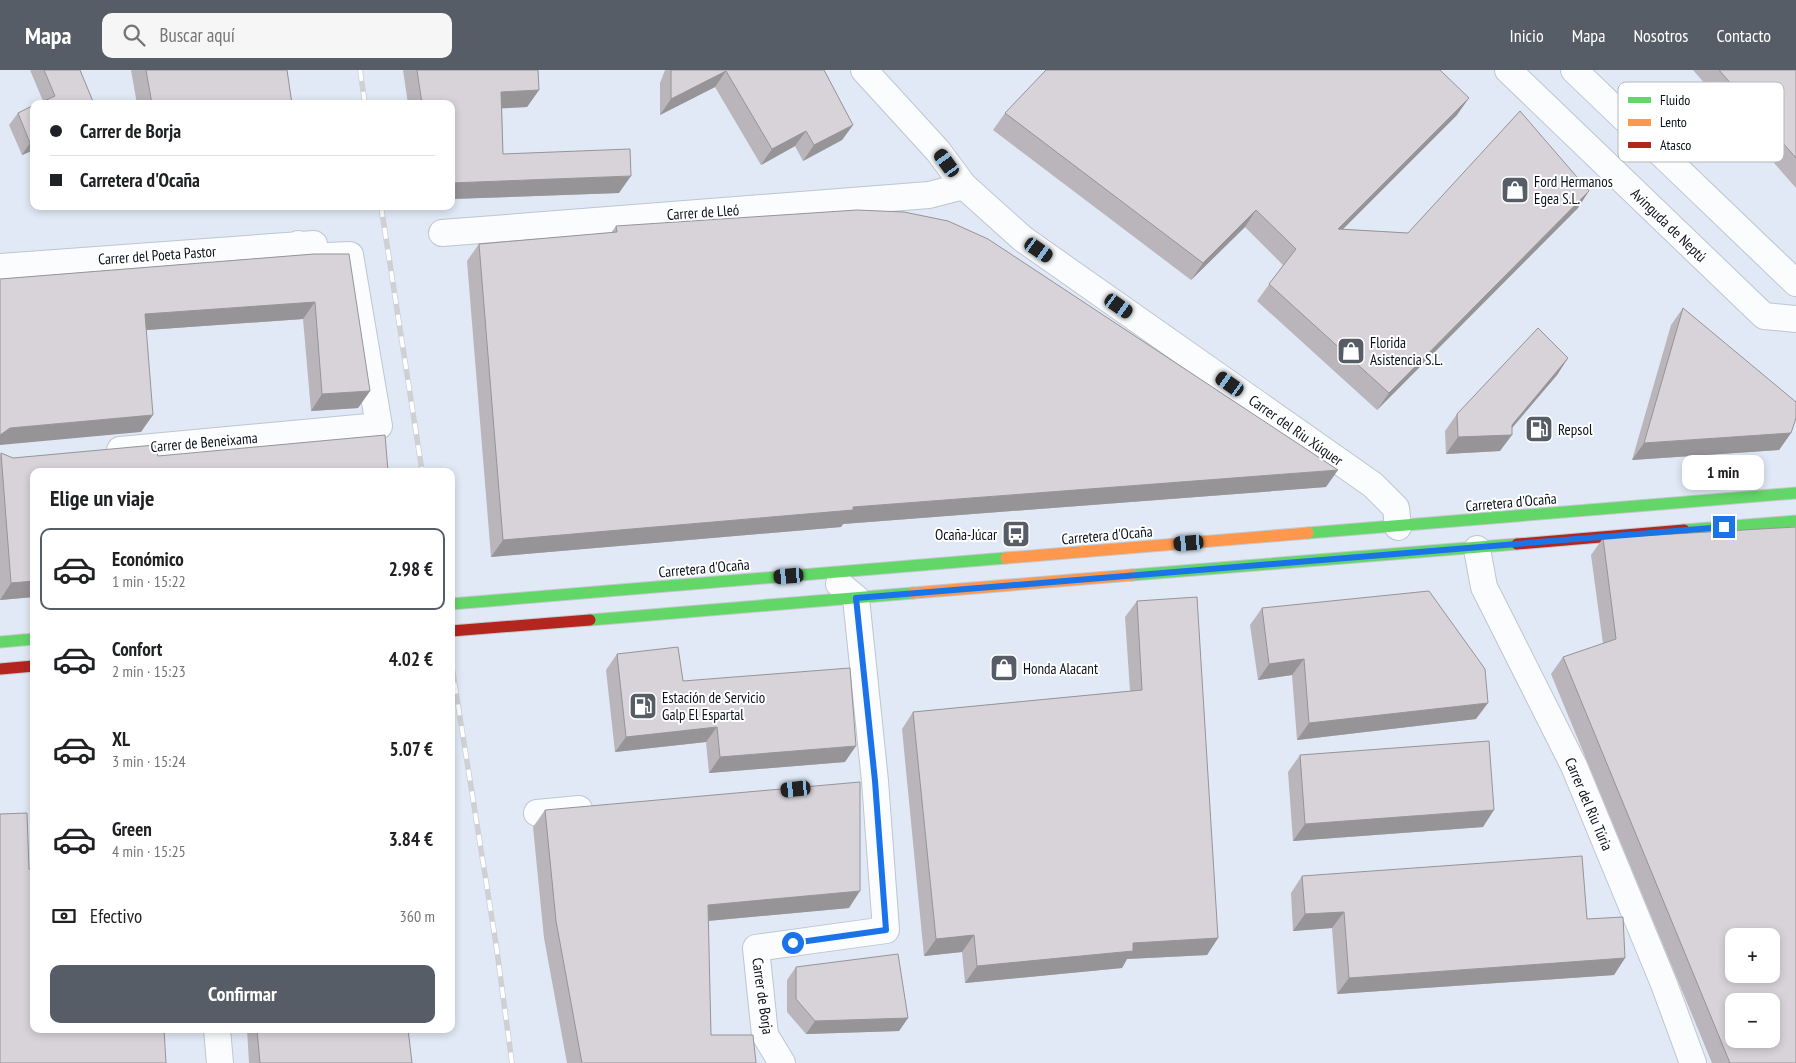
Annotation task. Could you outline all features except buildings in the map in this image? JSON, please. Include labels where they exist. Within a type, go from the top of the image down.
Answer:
[{"type":"main road","name":"Carretera d'Ocaña","points":[[455,604],[1796,493]]},
{"type":"main road","points":[[455,631],[1477,549],[1796,521]]},
{"type":"main road","points":[[0,642],[30,639]]},
{"type":"main road","points":[[0,669],[30,666]]},
{"type":"street","name":"Carrer del Riu Xúquer","points":[[864,70],[938,151],[964,186],[1023,239],[1373,485],[1396,508],[1398,527]]},
{"type":"street","name":"Avinguda de Neptú","points":[[1508,70],[1764,316],[1796,319]]},
{"type":"street","points":[[1574,70],[1618,112]]},
{"type":"street","points":[[1670,162],[1796,283]]},
{"type":"street","name":"Carrer de Lleó","points":[[442,232],[929,195],[964,186]]},
{"type":"street","name":"Carrer del Poeta Pastor","points":[[0,267],[306,244],[306,257],[350,255],[379,426]]},
{"type":"street","name":"Carrer de Beneixama","points":[[98,452],[379,426]]},
{"type":"street","name":"Carrer del Riu Túria","points":[[1477,549],[1484,587],[1574,766],[1664,984],[1694,1063]]},
{"type":"street","points":[[828,573],[856,598]]},
{"type":"street","name":"Carrer de Borja","points":[[782,1063],[765,1035],[756,948],[886,930],[865,782],[863,668],[856,598]]},
{"type":"street","points":[[537,814],[607,807]]},
{"type":"street","points":[[218,1033],[220,1063]]},
{"type":"railway","points":[[360,70],[364,100]]},
{"type":"railway","points":[[382,210],[422,468]]},
{"type":"railway","points":[[455,686],[496,944],[512,1063]]},
{"type":"traffic: fast","points":[[1308,533],[1796,493]]},
{"type":"traffic: fast","points":[[1684,530],[1796,521]]},
{"type":"traffic: fast","points":[[1132,575],[1517,544]]},
{"type":"traffic: fast","points":[[455,604],[1006,558]]},
{"type":"traffic: fast","points":[[590,620],[913,593]]},
{"type":"traffic: fast","points":[[0,642],[30,639]]},
{"type":"traffic: slow","points":[[1006,558],[1308,533]]},
{"type":"traffic: slow","points":[[913,593],[1132,575]]},
{"type":"traffic: jam","points":[[1517,544],[1684,530]]},
{"type":"traffic: jam","points":[[455,631],[590,620]]},
{"type":"traffic: jam","points":[[0,669],[30,666]]},
{"type":"place","name":"Ford Hermanos Egea S.L.","points":[[1515,190]]},
{"type":"place","name":"Florida Asistencia S.L.","points":[[1351,351]]},
{"type":"place","name":"Repsol","points":[[1539,429]]},
{"type":"place","name":"Ocaña-Júcar","points":[[1016,534]]},
{"type":"place","name":"Honda Alacant","points":[[1004,668]]},
{"type":"place","name":"Estación de Servicio Galp El Espartal","points":[[643,706]]},
{"type":"route","points":[[793,943],[886,930],[875,781],[856,598],[1477,549],[1724,527]]}]
